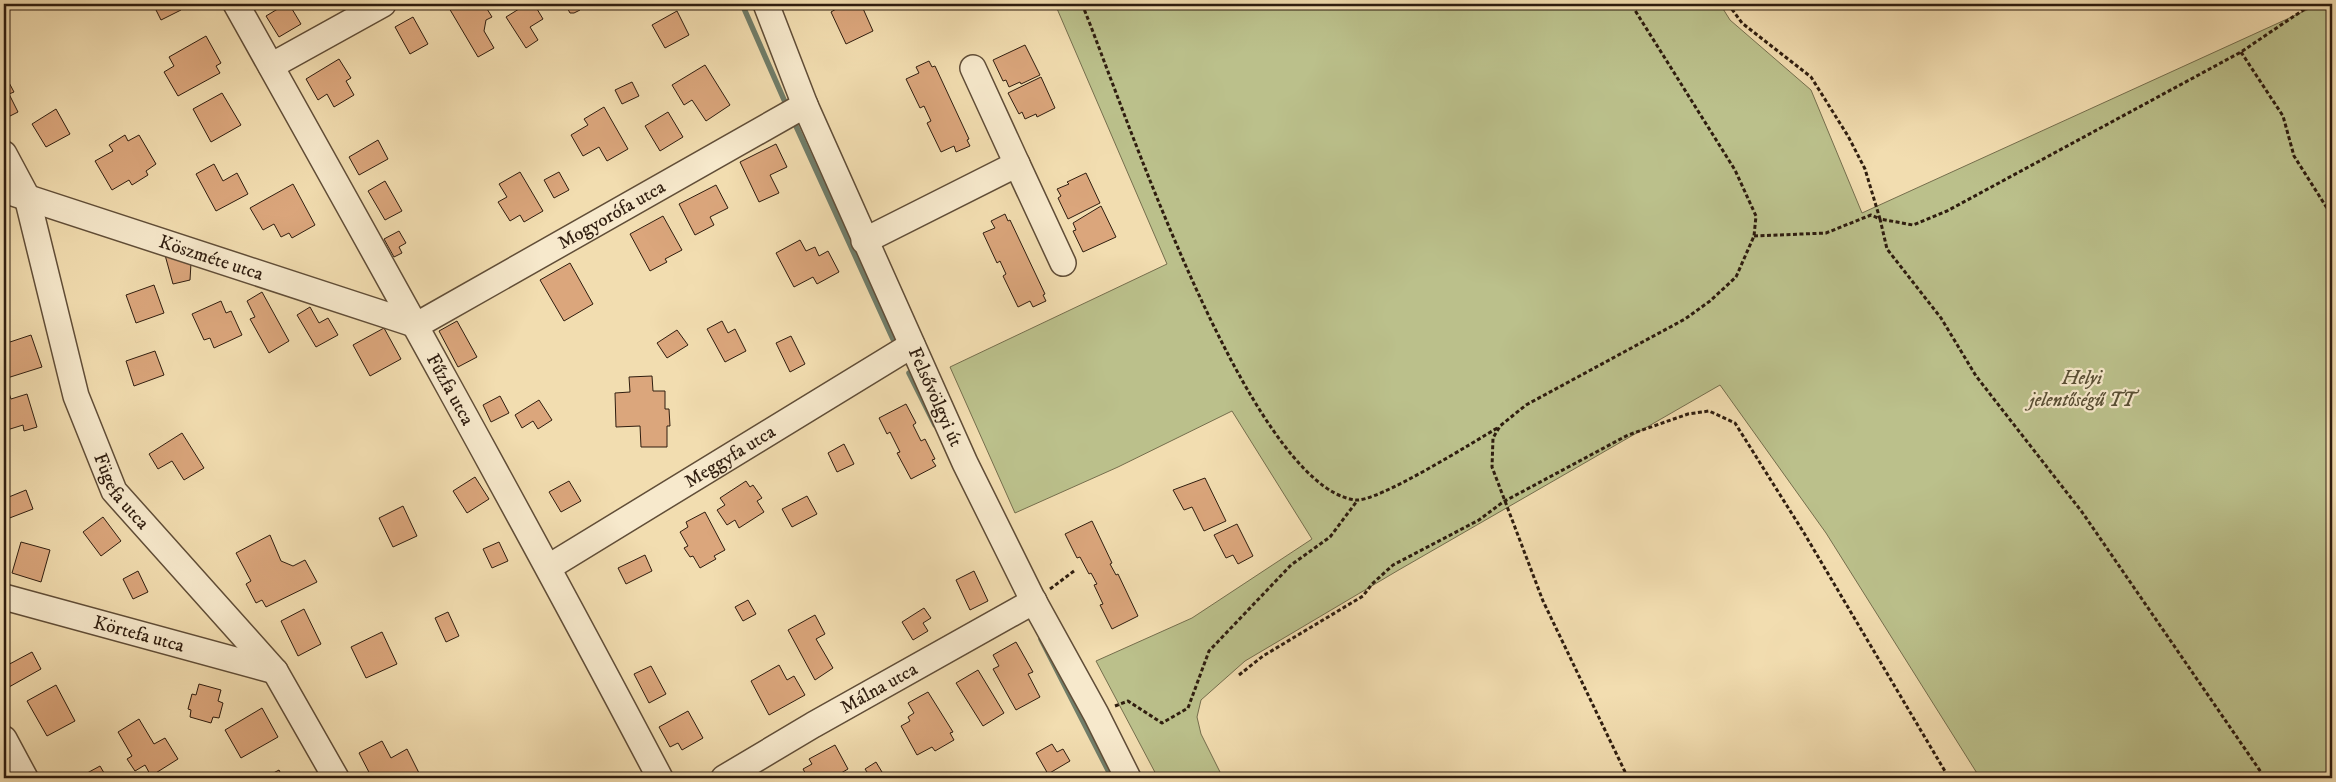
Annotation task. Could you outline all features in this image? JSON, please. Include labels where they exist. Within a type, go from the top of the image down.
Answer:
[{"type":"street","name":"Fűzfa utca","points":[[236,4],[417,325],[549,567],[660,778]]},
{"type":"street","points":[[271,66],[383,4]]},
{"type":"street","name":"Felsővölgyi út","points":[[766,4],[805,105],[864,241],[965,463],[1033,599],[1096,714],[1128,778]]},
{"type":"street","points":[[973,68],[1063,263]]},
{"type":"street","name":"Mogyorófa utca","points":[[417,325],[805,105]]},
{"type":"street","name":"Fügefa utca","points":[[4,154],[27,197],[76,396],[114,491],[275,670],[336,778]]},
{"type":"street","points":[[864,241],[1017,164]]},
{"type":"street","name":"Köszméte utca","points":[[4,190],[417,325]]},
{"type":"street","name":"Meggyfa utca","points":[[549,567],[912,345]]},
{"type":"street","name":"Körtefa utca","points":[[4,597],[275,670]]},
{"type":"street","name":"Málna utca","points":[[724,778],[1033,599]]},
{"type":"street","points":[[4,739],[25,778]]},
{"type":"path","points":[[1082,4],[1190,278],[1242,382],[1270,429],[1317,482],[1333,494],[1357,501],[1380,494],[1500,426],[1526,405],[1686,318],[1710,301],[1736,277],[1754,236],[1756,216],[1735,170],[1631,4]]},
{"type":"path","points":[[1728,4],[1742,23],[1811,77],[1848,136],[1865,169],[1887,249],[1941,318],[1976,376],[2082,512],[2265,778]]},
{"type":"path","points":[[1754,236],[1826,233],[1871,215],[1880,219],[1913,225],[1947,211],[2241,52],[2312,4]]},
{"type":"path","points":[[2241,52],[2283,116],[2294,156],[2332,216]]},
{"type":"path","points":[[1239,674],[1263,656],[1363,596],[1372,584],[1393,565],[1479,520],[1503,502],[1628,435],[1688,414],[1709,411],[1735,423],[1804,533],[1949,778]]},
{"type":"path","points":[[1500,426],[1493,438],[1492,467],[1503,502],[1542,601],[1628,778]]},
{"type":"path","points":[[1096,714],[1128,701],[1162,723],[1188,708],[1209,651],[1291,565],[1330,537],[1357,501]]},
{"type":"path","points":[[1033,599],[1074,572]]},
{"type":"green space","name":"Helyi jelentőségű TT","points":[[1055,4],[1720,4],[1730,20],[1811,90],[1862,213],[2320,4],[2332,4],[2332,778],[1980,778],[1826,533],[1720,385],[1245,661],[1201,700],[1197,717],[1201,734],[1223,778],[1158,778],[1096,661],[1192,618],[1312,539],[1232,411],[1118,467],[1015,513],[950,367],[1167,264]]},
{"type":"building","points":[[153,4],[177,4],[181,10],[161,20]]},
{"type":"building","points":[[289,4],[301,24],[279,37],[266,16]]},
{"type":"building","points":[[457,4],[484,4],[492,17],[486,20],[484,31],[494,48],[478,57],[449,8]]},
{"type":"building","points":[[527,4],[534,4],[543,19],[530,27],[538,40],[526,48],[506,17]]},
{"type":"building","points":[[565,4],[582,5],[580,10],[570,13]]},
{"type":"building","points":[[833,4],[861,4],[873,31],[846,44],[831,12],[836,9]]},
{"type":"building","points":[[677,11],[689,35],[665,48],[652,25]]},
{"type":"building","points":[[413,17],[428,44],[410,54],[395,27]]},
{"type":"building","points":[[206,36],[221,63],[216,66],[220,73],[178,96],[164,72],[174,66],[169,57]]},
{"type":"building","points":[[1025,45],[1040,75],[1021,84],[1020,82],[1009,87],[1006,80],[1003,81],[993,60]]},
{"type":"building","points":[[339,59],[351,78],[346,81],[354,95],[334,107],[327,94],[318,100],[306,79]]},
{"type":"building","points":[[929,61],[932,67],[935,66],[969,139],[967,140],[970,146],[956,152],[954,146],[941,152],[927,123],[931,121],[924,106],[920,108],[906,79],[919,73],[916,67]]},
{"type":"building","points":[[705,65],[730,105],[706,121],[692,100],[684,105],[672,85]]},
{"type":"building","points":[[6,77],[14,92],[9,94],[18,112],[4,119],[4,78]]},
{"type":"building","points":[[1041,77],[1055,108],[1037,117],[1036,114],[1025,119],[1022,112],[1019,114],[1008,93]]},
{"type":"building","points":[[632,82],[639,96],[622,104],[615,90]]},
{"type":"building","points":[[222,93],[241,125],[211,142],[193,109]]},
{"type":"building","points":[[604,107],[628,149],[607,161],[599,147],[583,156],[571,135],[588,125],[584,119]]},
{"type":"building","points":[[56,109],[70,134],[46,147],[32,124]]},
{"type":"building","points":[[668,112],[683,137],[660,151],[645,126]]},
{"type":"building","points":[[125,135],[128,141],[139,135],[156,164],[146,171],[148,175],[132,185],[129,180],[112,190],[95,161],[113,151],[109,145]]},
{"type":"building","points":[[378,140],[388,159],[359,175],[349,157]]},
{"type":"building","points":[[776,144],[787,167],[770,175],[779,193],[759,202],[740,162]]},
{"type":"building","points":[[214,164],[223,181],[237,173],[248,194],[216,211],[196,174]]},
{"type":"building","points":[[520,172],[543,211],[524,222],[520,215],[510,221],[498,202],[507,197],[499,184]]},
{"type":"building","points":[[559,172],[569,190],[554,198],[544,180]]},
{"type":"building","points":[[1086,173],[1100,203],[1068,219],[1058,198],[1061,196],[1057,189]]},
{"type":"building","points":[[385,181],[402,211],[385,220],[368,191]]},
{"type":"building","points":[[293,184],[315,225],[292,238],[289,233],[281,237],[274,224],[263,230],[250,208]]},
{"type":"building","points":[[716,185],[728,208],[710,217],[714,225],[695,235],[679,204]]},
{"type":"building","points":[[1101,206],[1116,237],[1083,252],[1073,231],[1076,230],[1073,223]]},
{"type":"building","points":[[1005,214],[1008,221],[1010,220],[1045,294],[1043,295],[1046,301],[1033,307],[1030,301],[1018,307],[1003,276],[1006,274],[1000,261],[997,263],[983,233],[995,228],[991,221]]},
{"type":"building","points":[[663,216],[682,250],[665,259],[667,262],[650,271],[630,234]]},
{"type":"building","points":[[399,231],[406,243],[399,247],[402,253],[394,257],[384,239]]},
{"type":"building","points":[[800,240],[806,251],[815,247],[819,256],[828,251],[839,272],[817,284],[813,277],[794,287],[776,253]]},
{"type":"building","points":[[165,255],[191,263],[190,280],[173,284]]},
{"type":"building","points":[[570,263],[593,304],[564,321],[540,280]]},
{"type":"building","points":[[154,285],[164,313],[136,323],[126,295]]},
{"type":"building","points":[[262,292],[289,341],[269,353],[250,319],[255,317],[247,301]]},
{"type":"building","points":[[221,301],[226,313],[231,311],[242,335],[214,348],[210,338],[204,340],[192,314]]},
{"type":"building","points":[[310,307],[319,323],[328,318],[338,335],[316,347],[297,315]]},
{"type":"building","points":[[457,321],[477,357],[458,367],[439,331]]},
{"type":"building","points":[[722,321],[728,333],[735,329],[746,351],[725,362],[707,329]]},
{"type":"building","points":[[384,328],[401,359],[370,376],[353,345]]},
{"type":"building","points":[[677,330],[688,345],[667,358],[657,343]]},
{"type":"building","points":[[31,335],[42,367],[4,379],[4,344]]},
{"type":"building","points":[[791,336],[805,364],[790,372],[776,343]]},
{"type":"building","points":[[155,351],[164,375],[134,386],[126,361]]},
{"type":"building","points":[[652,376],[653,391],[665,391],[665,409],[669,409],[670,426],[667,426],[667,447],[641,447],[640,426],[616,427],[615,393],[630,392],[629,377]]},
{"type":"building","points":[[9,393],[11,399],[27,394],[37,427],[24,431],[23,425],[7,430],[4,420],[4,394]]},
{"type":"building","points":[[500,396],[509,413],[491,422],[483,405]]},
{"type":"building","points":[[539,400],[552,420],[538,429],[533,421],[522,428],[515,415]]},
{"type":"building","points":[[906,404],[916,423],[913,425],[921,441],[925,439],[935,459],[932,460],[936,466],[911,479],[897,453],[900,452],[890,432],[887,434],[879,418]]},
{"type":"building","points":[[182,433],[204,468],[184,480],[172,461],[158,469],[149,454]]},
{"type":"building","points":[[844,444],[854,464],[837,472],[828,453]]},
{"type":"building","points":[[475,477],[489,499],[467,513],[453,491]]},
{"type":"building","points":[[1205,478],[1226,521],[1204,531],[1192,507],[1184,510],[1173,490]]},
{"type":"building","points":[[569,481],[581,501],[561,512],[549,492]]},
{"type":"building","points":[[746,481],[750,487],[753,485],[762,498],[757,501],[764,512],[739,528],[735,520],[727,525],[717,510],[725,505],[720,498]]},
{"type":"building","points":[[26,490],[33,509],[7,519],[4,511],[4,499]]},
{"type":"building","points":[[807,496],[817,514],[792,527],[782,509]]},
{"type":"building","points":[[403,506],[417,536],[393,547],[379,518]]},
{"type":"building","points":[[705,512],[725,550],[714,556],[716,559],[700,568],[693,556],[690,557],[684,548],[688,546],[680,532],[688,527],[686,522]]},
{"type":"building","points":[[103,517],[121,541],[101,556],[83,532]]},
{"type":"building","points":[[1092,521],[1112,563],[1110,564],[1116,575],[1118,574],[1138,616],[1112,629],[1100,605],[1103,604],[1094,585],[1097,584],[1080,557],[1077,558],[1065,534]]},
{"type":"building","points":[[1237,524],[1253,556],[1238,564],[1233,555],[1226,558],[1214,535]]},
{"type":"building","points":[[270,535],[281,561],[293,566],[305,560],[317,582],[266,607],[262,600],[256,603],[246,584],[251,581],[236,553]]},
{"type":"building","points":[[21,542],[50,550],[41,582],[12,573]]},
{"type":"building","points":[[499,542],[508,561],[492,568],[483,549]]},
{"type":"building","points":[[645,555],[652,571],[626,584],[618,568]]},
{"type":"building","points":[[138,571],[148,592],[133,599],[123,579]]},
{"type":"building","points":[[974,571],[988,601],[970,610],[956,580]]},
{"type":"building","points":[[748,600],[756,614],[743,621],[735,607]]},
{"type":"building","points":[[924,608],[931,618],[923,623],[928,631],[913,640],[902,622]]},
{"type":"building","points":[[304,609],[321,644],[298,656],[281,621]]},
{"type":"building","points":[[448,612],[459,636],[446,642],[435,618]]},
{"type":"building","points":[[815,615],[825,634],[816,639],[833,668],[815,680],[788,630]]},
{"type":"building","points":[[382,632],[397,664],[366,678],[351,647]]},
{"type":"building","points":[[1016,642],[1033,672],[1028,674],[1040,697],[1016,710],[993,669],[999,666],[993,655]]},
{"type":"building","points":[[32,652],[41,669],[9,687],[4,678],[4,667]]},
{"type":"building","points":[[779,665],[787,680],[794,676],[805,695],[769,715],[751,681]]},
{"type":"building","points":[[651,666],[666,694],[649,703],[634,674]]},
{"type":"building","points":[[978,670],[1004,713],[983,726],[956,683]]},
{"type":"building","points":[[199,684],[221,690],[218,701],[223,703],[219,718],[213,717],[211,723],[190,717],[191,710],[188,709],[192,694],[196,695]]},
{"type":"building","points":[[56,685],[75,721],[47,736],[27,701]]},
{"type":"building","points":[[928,692],[953,732],[950,733],[954,740],[935,751],[932,747],[917,755],[901,726],[910,721],[908,717],[914,713],[908,703]]},
{"type":"building","points":[[262,708],[278,737],[241,758],[225,730]]},
{"type":"building","points":[[688,711],[703,738],[682,750],[678,743],[670,747],[659,727]]},
{"type":"building","points":[[139,719],[154,744],[165,738],[178,759],[151,776],[145,765],[135,771],[127,759],[132,756],[118,732]]},
{"type":"building","points":[[382,741],[391,758],[407,749],[419,773],[409,778],[372,778],[359,753]]},
{"type":"building","points":[[1052,744],[1057,752],[1063,749],[1070,761],[1048,774],[1036,753]]},
{"type":"building","points":[[835,745],[848,769],[836,776],[838,778],[808,778],[803,769],[812,764],[809,759]]},
{"type":"building","points":[[876,762],[882,772],[871,778],[865,769]]},
{"type":"building","points":[[100,766],[107,778],[78,778]]},
{"type":"building","points":[[279,770],[283,778],[264,778]]},
{"type":"waterway","points":[[742,4],[785,102]]},
{"type":"waterway","points":[[796,126],[893,339]]},
{"type":"waterway","points":[[909,373],[935,425]]},
{"type":"waterway","points":[[1041,639],[1112,778]]}]
